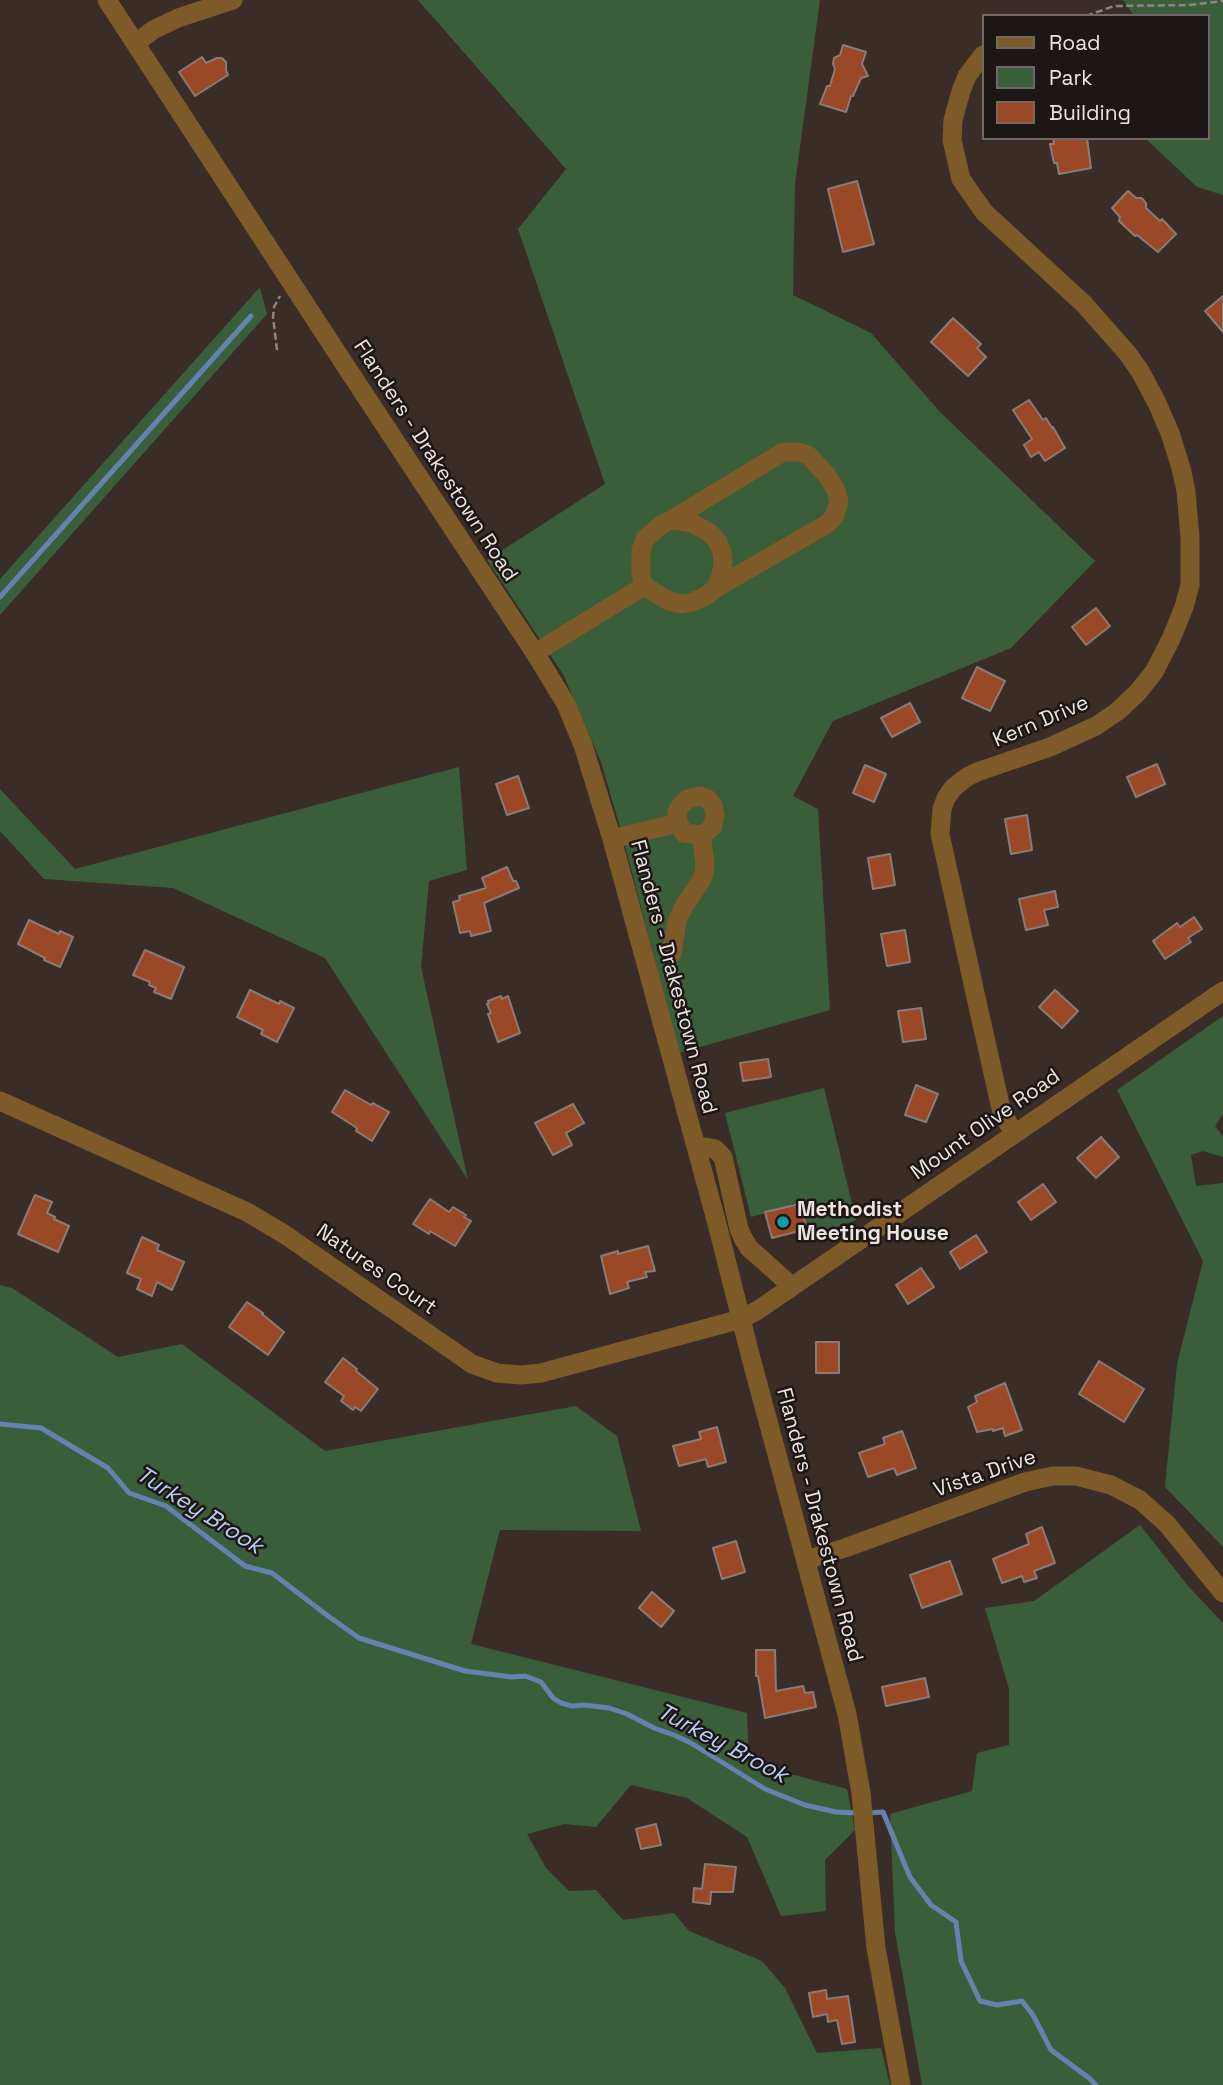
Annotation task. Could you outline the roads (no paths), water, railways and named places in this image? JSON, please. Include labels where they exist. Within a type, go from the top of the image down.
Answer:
[{"type":"street","name":"Flanders - Drakestown Road","points":[[107,0],[535,653],[566,704],[583,745],[612,839],[697,1149],[847,1714],[860,1793],[876,1948],[901,2085]]},
{"type":"street","points":[[135,44],[153,30],[178,18],[233,0]]},
{"type":"street","name":"Kern Drive","points":[[982,56],[967,76],[953,120],[953,148],[961,179],[984,212],[1084,304],[1140,371],[1157,402],[1181,468],[1191,538],[1189,585],[1184,607],[1154,672],[1138,692],[1118,711],[1096,726],[1050,747],[967,777],[953,788],[942,809],[940,834],[976,1002],[1002,1112],[1014,1133]]},
{"type":"street","points":[[783,452],[808,455],[826,474],[836,490],[839,502],[834,517],[827,524],[694,603],[669,601],[644,586],[641,550],[645,539],[671,520],[783,452]]},
{"type":"street","points":[[671,520],[682,520],[700,526],[718,541],[723,564],[716,588]]},
{"type":"street","points":[[535,653],[644,586]]},
{"type":"street","points":[[704,797],[713,805],[715,815],[711,829],[701,835],[684,833],[678,823],[677,812],[684,801],[704,797]]},
{"type":"street","points":[[612,839],[678,823]]},
{"type":"street","points":[[672,954],[677,921],[704,873],[701,835]]},
{"type":"street","name":"Mount Olive Road","points":[[741,1319],[789,1289],[1223,991]]},
{"type":"street","name":"Natures Court","points":[[0,1101],[247,1212],[314,1254],[472,1364],[485,1369],[521,1375],[541,1373],[741,1319]]},
{"type":"street","points":[[697,1149],[716,1149],[723,1157],[743,1238],[749,1248],[785,1280],[789,1289]]},
{"type":"street","name":"Vista Drive","points":[[806,1560],[1025,1482],[1053,1476],[1076,1476],[1111,1485],[1140,1500],[1167,1524],[1223,1593]]},
{"type":"waterway","points":[[0,597],[251,316]]},
{"type":"waterway","name":"Turkey Brook","points":[[0,1424],[41,1428],[108,1468],[129,1493],[166,1506],[245,1566],[272,1573],[359,1638],[465,1671],[525,1676],[541,1682],[553,1698],[561,1703],[609,1708],[691,1743],[765,1789],[805,1805],[836,1812],[858,1813]]},
{"type":"waterway","name":"Turkey Brook","points":[[867,1813],[883,1812],[910,1877],[931,1905],[956,1922],[961,1961],[980,2001],[997,2005],[1022,2001],[1033,2015],[1051,2050],[1096,2085]]},
{"type":"place","name":"Methodist Meeting House","points":[[783,1222]]}]
